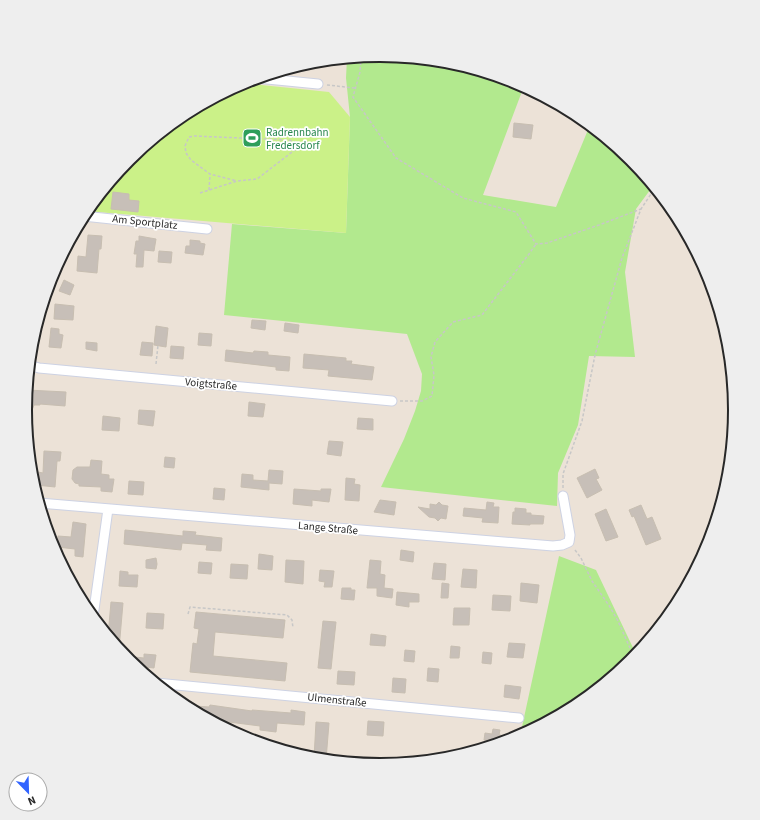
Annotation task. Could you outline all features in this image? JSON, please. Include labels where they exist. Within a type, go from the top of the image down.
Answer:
[{"type":"street","points":[[270,79],[318,84]]},
{"type":"street","name":"Am Sportplatz","points":[[91,217],[207,229]]},
{"type":"street","name":"Voigtstraße","points":[[35,367],[392,401]]},
{"type":"street","points":[[563,496],[570,535],[569,542]]},
{"type":"street","name":"Lange Straße","points":[[45,504],[546,545],[562,545],[569,542]]},
{"type":"street","points":[[94,608],[108,509]]},
{"type":"street","name":"Ulmenstraße","points":[[165,684],[519,718]]},
{"type":"path","points":[[361,63],[360,72],[352,97],[396,158],[462,198],[516,212],[536,244]]},
{"type":"path","points":[[318,84],[354,88]]},
{"type":"path","points":[[200,193],[237,181],[257,179],[296,149],[297,143],[289,140],[189,137],[185,146],[186,153],[191,160],[210,174],[237,181]]},
{"type":"path","points":[[209,190],[210,174]]},
{"type":"path","points":[[563,496],[563,474],[582,422],[595,355],[608,304],[622,258],[641,209],[652,193]]},
{"type":"path","points":[[536,244],[547,244],[641,209]]},
{"type":"path","points":[[392,401],[422,401],[432,396],[434,375],[431,357],[435,342],[453,322],[482,315],[536,244]]},
{"type":"path","points":[[156,364],[158,345]]},
{"type":"path","points":[[569,542],[580,558],[592,581],[610,607],[631,651]]},
{"type":"path","points":[[188,614],[190,607],[287,615],[292,620],[293,628]]},
{"type":"green space","points":[[380,62],[403,63],[425,65],[470,74],[492,80],[522,92],[483,195],[556,207],[588,131],[626,164],[650,190],[636,209],[625,272],[635,357],[589,356],[578,425],[558,473],[557,506],[381,487],[404,439],[421,391],[422,374],[407,334],[224,315],[232,224],[346,233],[350,117],[346,78],[347,64]]},
{"type":"green space","name":"Radrennbahn Fredersdorf","points":[[256,84],[329,92],[350,117],[346,233],[95,212],[118,181],[134,164],[168,134],[206,109]]},
{"type":"green space","points":[[559,556],[596,570],[633,648],[592,686],[554,711],[522,728]]},
{"type":"building","points":[[514,123],[533,125],[531,139],[513,137]]},
{"type":"building","points":[[113,192],[129,194],[129,200],[139,201],[138,212],[111,209]]},
{"type":"building","points":[[88,235],[102,236],[101,249],[99,249],[97,273],[77,271],[78,256],[86,257]]},
{"type":"building","points":[[139,236],[156,239],[154,251],[144,250],[143,267],[136,267],[137,254],[134,254],[136,241],[139,241]]},
{"type":"building","points":[[190,240],[200,241],[200,243],[205,244],[203,255],[185,253],[186,246],[190,246]]},
{"type":"building","points":[[159,251],[172,252],[171,263],[158,262]]},
{"type":"building","points":[[64,280],[74,285],[70,295],[59,291]]},
{"type":"building","points":[[55,304],[74,306],[73,320],[54,319]]},
{"type":"building","points":[[252,320],[266,321],[265,330],[251,328]]},
{"type":"building","points":[[285,323],[299,325],[298,333],[284,331]]},
{"type":"building","points":[[156,326],[168,328],[166,347],[154,345]]},
{"type":"building","points":[[51,328],[59,329],[59,334],[63,335],[61,348],[49,347]]},
{"type":"building","points":[[199,333],[212,334],[211,346],[198,345]]},
{"type":"building","points":[[86,342],[97,343],[97,351],[86,349]]},
{"type":"building","points":[[142,342],[153,343],[152,356],[140,355]]},
{"type":"building","points":[[171,346],[184,347],[183,359],[170,358]]},
{"type":"building","points":[[226,350],[253,353],[254,351],[268,352],[268,355],[290,357],[289,371],[276,370],[276,367],[225,361]]},
{"type":"building","points":[[304,354],[346,358],[346,361],[352,361],[351,364],[374,367],[372,380],[328,376],[329,370],[303,368]]},
{"type":"building","points":[[33,390],[66,392],[65,406],[34,405],[32,410]]},
{"type":"building","points":[[249,402],[265,404],[263,417],[248,416]]},
{"type":"building","points":[[139,410],[155,411],[153,426],[138,424]]},
{"type":"building","points":[[103,416],[120,418],[119,431],[102,430]]},
{"type":"building","points":[[358,418],[373,419],[373,430],[357,429]]},
{"type":"building","points":[[329,441],[343,442],[341,456],[327,454]]},
{"type":"building","points":[[44,451],[61,452],[60,461],[57,461],[55,487],[41,485],[38,472],[43,473]]},
{"type":"building","points":[[165,457],[175,458],[174,468],[164,467]]},
{"type":"building","points":[[91,460],[102,461],[101,474],[109,475],[109,479],[114,479],[112,492],[101,491],[101,487],[79,486],[79,484],[75,483],[72,479],[73,470],[77,467],[90,467]]},
{"type":"building","points":[[595,469],[599,478],[596,479],[602,490],[587,498],[577,478]]},
{"type":"building","points":[[269,470],[283,471],[282,484],[269,483],[269,490],[241,487],[242,474],[253,475],[253,480],[268,481]]},
{"type":"building","points":[[346,478],[355,479],[354,484],[360,485],[359,501],[345,500]]},
{"type":"building","points":[[129,481],[144,482],[143,495],[128,494]]},
{"type":"building","points":[[214,488],[225,489],[224,500],[213,499]]},
{"type":"building","points":[[294,489],[321,491],[321,489],[331,489],[329,502],[312,500],[312,506],[293,504]]},
{"type":"building","points":[[380,500],[396,502],[394,515],[374,512]]},
{"type":"building","points":[[439,502],[442,505],[448,506],[446,519],[441,518],[438,521],[435,518],[429,517],[418,507],[430,509],[430,504],[436,505]]},
{"type":"building","points":[[487,502],[494,503],[493,507],[499,507],[498,523],[482,522],[483,518],[463,516],[464,508],[486,510]]},
{"type":"building","points":[[641,505],[647,519],[652,517],[661,539],[646,545],[634,516],[632,517],[629,510]]},
{"type":"building","points":[[515,508],[526,509],[526,513],[531,513],[531,515],[544,516],[543,524],[512,524],[513,512],[515,512]]},
{"type":"building","points":[[606,509],[618,537],[606,541],[595,514]]},
{"type":"building","points":[[73,522],[86,524],[83,557],[75,556],[75,549],[60,547],[57,542],[58,536],[71,537]]},
{"type":"building","points":[[125,530],[183,536],[183,531],[196,532],[195,535],[222,538],[221,551],[206,550],[207,545],[182,543],[181,550],[124,544]]},
{"type":"building","points":[[401,550],[414,552],[413,562],[400,560]]},
{"type":"building","points":[[259,554],[273,556],[272,570],[258,569]]},
{"type":"building","points":[[156,558],[156,569],[146,568],[146,560]]},
{"type":"building","points":[[286,560],[304,561],[303,584],[285,582]]},
{"type":"building","points":[[370,560],[381,561],[380,574],[385,575],[384,588],[393,589],[392,598],[377,596],[377,588],[367,588]]},
{"type":"building","points":[[199,562],[212,563],[211,574],[198,573]]},
{"type":"building","points":[[434,563],[446,564],[445,580],[432,579]]},
{"type":"building","points":[[231,564],[248,565],[247,579],[230,578]]},
{"type":"building","points":[[463,569],[477,570],[476,588],[461,587]]},
{"type":"building","points":[[320,570],[334,571],[332,587],[324,587],[325,582],[319,581]]},
{"type":"building","points":[[120,571],[128,572],[128,575],[138,575],[137,587],[119,586]]},
{"type":"building","points":[[442,583],[449,584],[448,598],[441,598]]},
{"type":"building","points":[[521,583],[539,585],[537,603],[520,601]]},
{"type":"building","points":[[342,588],[351,588],[351,590],[355,590],[354,600],[341,599]]},
{"type":"building","points":[[397,592],[419,594],[419,602],[409,602],[409,607],[396,605]]},
{"type":"building","points":[[493,595],[511,596],[510,611],[492,610]]},
{"type":"building","points":[[111,602],[123,603],[120,641],[109,628]]},
{"type":"building","points":[[454,608],[470,608],[469,625],[453,625]]},
{"type":"building","points":[[196,612],[285,620],[283,638],[215,632],[213,656],[287,663],[285,681],[190,672],[193,643],[197,644],[199,629],[194,628]]},
{"type":"building","points":[[147,613],[164,614],[163,629],[146,628]]},
{"type":"building","points":[[323,621],[336,622],[331,669],[318,668]]},
{"type":"building","points":[[371,634],[386,636],[385,646],[370,645]]},
{"type":"building","points":[[509,643],[525,644],[523,658],[507,657]]},
{"type":"building","points":[[451,646],[460,647],[459,658],[450,658]]},
{"type":"building","points":[[405,650],[415,651],[414,662],[404,661]]},
{"type":"building","points":[[483,652],[492,653],[491,664],[482,663]]},
{"type":"building","points":[[144,654],[156,655],[154,668],[146,667],[135,657],[144,658]]},
{"type":"building","points":[[428,668],[439,669],[438,682],[427,681]]},
{"type":"building","points":[[338,671],[355,672],[354,685],[337,684]]},
{"type":"building","points":[[393,678],[406,679],[405,693],[392,692]]},
{"type":"building","points":[[505,685],[521,687],[519,699],[504,697]]},
{"type":"building","points":[[210,705],[252,711],[291,713],[291,710],[305,712],[304,725],[277,723],[276,732],[260,730],[260,726],[225,722],[198,706],[209,707]]},
{"type":"building","points":[[368,721],[384,722],[383,736],[367,735]]},
{"type":"building","points":[[316,722],[329,723],[327,754],[314,751]]},
{"type":"building","points":[[493,729],[500,730],[499,735],[504,736],[490,740],[484,740],[485,733],[492,734]]},
{"type":"place","name":"Radrennbahn Fredersdorf","points":[[252,138]]}]
